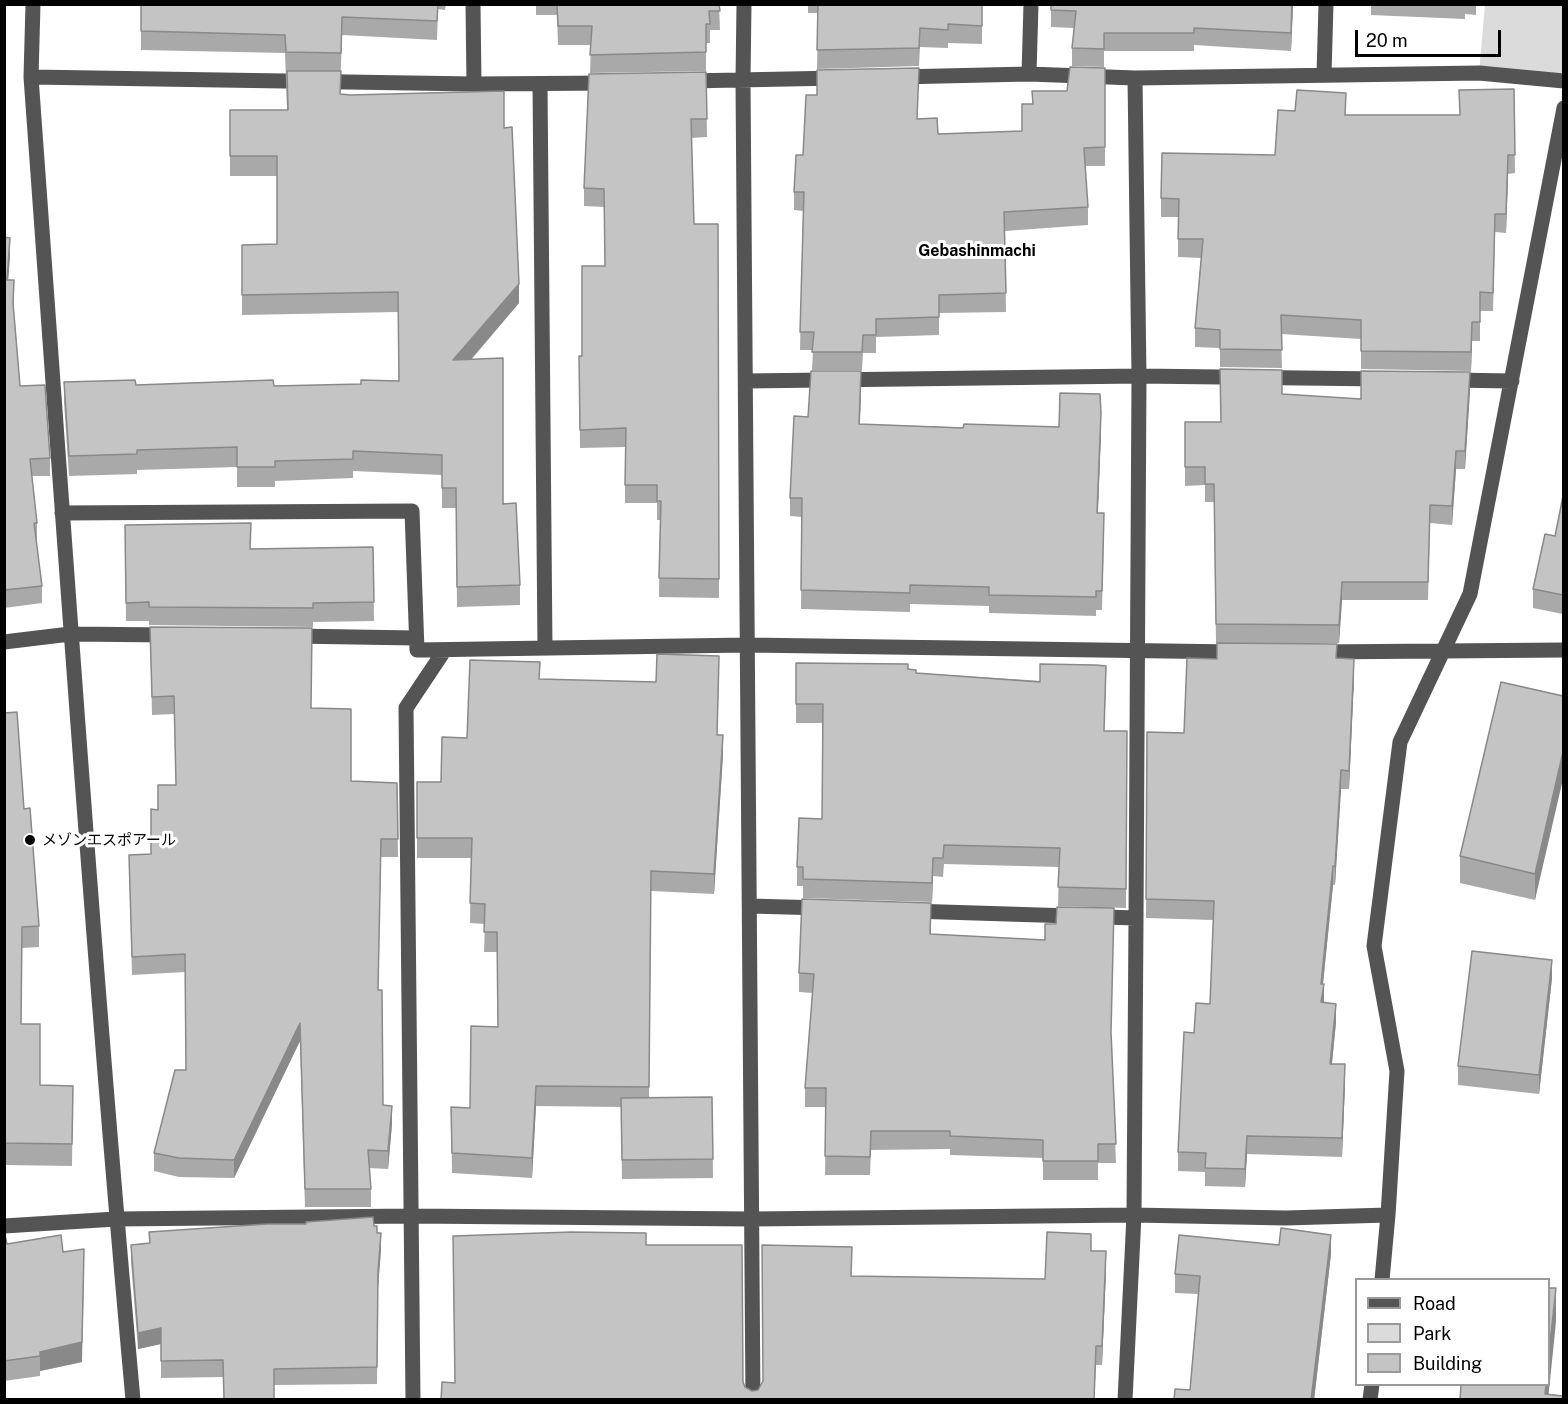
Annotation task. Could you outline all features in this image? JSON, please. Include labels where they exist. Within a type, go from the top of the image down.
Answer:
[{"type":"street","points":[[33,4],[31,77],[70,633],[116,1220],[133,1400]]},
{"type":"street","points":[[473,4],[474,84]]},
{"type":"street","points":[[744,4],[753,1400]]},
{"type":"street","points":[[1029,74],[1031,4]]},
{"type":"street","points":[[1324,75],[1326,4]]},
{"type":"street","points":[[886,77],[1029,74],[1135,78],[1479,73],[1563,81]]},
{"type":"street","points":[[31,77],[474,84],[624,82]]},
{"type":"street","points":[[671,81],[850,78]]},
{"type":"street","points":[[1125,1400],[1134,1215],[1139,376],[1135,78]]},
{"type":"street","points":[[540,84],[546,648]]},
{"type":"street","points":[[1382,1278],[1397,1071],[1374,946],[1400,742],[1470,594],[1563,108]]},
{"type":"street","points":[[746,381],[1139,376],[1395,379]]},
{"type":"street","points":[[1430,380],[1512,381]]},
{"type":"street","points":[[63,513],[412,511],[417,650],[748,645],[1254,652]]},
{"type":"street","points":[[4,642],[70,633],[189,635]]},
{"type":"street","points":[[273,636],[416,638]]},
{"type":"street","points":[[1302,652],[1443,653],[1563,650]]},
{"type":"street","points":[[413,1400],[406,708],[444,651]]},
{"type":"street","points":[[750,906],[832,908]]},
{"type":"street","points":[[891,910],[1136,918]]},
{"type":"street","points":[[4,1226],[116,1220],[412,1216],[752,1219],[1134,1215],[1286,1218],[1388,1215]]},
{"type":"green space","points":[[1485,5],[1563,5],[1563,81],[1479,73]]},
{"type":"building","points":[[141,4],[438,4],[437,21],[342,17],[341,53],[286,52],[285,35],[141,31]]},
{"type":"building","points":[[557,4],[719,4],[720,11],[709,11],[710,24],[706,24],[706,52],[590,55],[592,26],[558,26]]},
{"type":"building","points":[[818,4],[982,4],[982,26],[948,24],[948,30],[920,28],[919,48],[817,50]]},
{"type":"building","points":[[1051,4],[1292,4],[1291,33],[1194,28],[1194,33],[1104,33],[1104,49],[1072,48],[1076,11],[1051,10]]},
{"type":"building","points":[[1070,67],[1105,68],[1105,147],[1084,148],[1088,207],[1004,212],[1006,293],[939,295],[939,317],[876,319],[876,335],[863,335],[862,352],[812,352],[814,332],[800,332],[804,192],[794,192],[796,155],[803,155],[806,95],[817,95],[817,70],[919,68],[917,119],[937,118],[938,134],[1022,131],[1022,104],[1033,104],[1032,91],[1067,91]]},
{"type":"building","points":[[287,71],[341,71],[340,94],[504,91],[504,128],[512,127],[519,284],[453,360],[503,358],[503,504],[516,503],[520,585],[457,587],[456,488],[442,488],[442,455],[353,451],[353,459],[275,461],[275,467],[237,467],[237,447],[137,450],[137,454],[69,456],[64,382],[135,380],[136,385],[273,380],[274,386],[361,384],[361,380],[399,381],[398,292],[242,295],[242,245],[277,244],[277,156],[230,156],[230,110],[288,110]]},
{"type":"building","points":[[706,72],[707,119],[691,119],[694,224],[718,224],[719,579],[659,578],[661,501],[657,501],[657,485],[625,485],[626,428],[580,430],[579,356],[582,356],[582,266],[605,266],[604,189],[584,188],[589,74]]},
{"type":"building","points":[[1514,89],[1515,155],[1508,155],[1506,214],[1495,214],[1493,293],[1480,292],[1480,322],[1472,322],[1471,352],[1361,351],[1361,320],[1281,315],[1282,350],[1220,349],[1220,330],[1195,328],[1203,239],[1178,239],[1179,199],[1161,198],[1162,153],[1275,155],[1278,110],[1295,111],[1297,90],[1346,93],[1345,115],[1460,115],[1459,90]]},
{"type":"building","points":[[4,237],[10,238],[7,280],[14,280],[13,303],[20,386],[45,385],[50,458],[30,459],[37,523],[34,523],[42,586],[4,590]]},
{"type":"building","points":[[1220,369],[1282,370],[1282,394],[1361,399],[1361,371],[1470,372],[1465,451],[1456,451],[1452,506],[1430,505],[1428,582],[1342,582],[1339,625],[1216,624],[1214,484],[1205,484],[1205,467],[1185,467],[1185,422],[1221,422]]},
{"type":"building","points":[[811,371],[861,371],[859,424],[963,428],[964,424],[1059,427],[1060,393],[1100,394],[1097,513],[1104,513],[1102,591],[1096,591],[1096,597],[989,595],[989,587],[910,585],[910,593],[801,590],[802,498],[790,498],[794,416],[808,417]]},
{"type":"building","points":[[1563,496],[1563,595],[1533,589],[1545,534],[1555,536]]},
{"type":"building","points":[[251,523],[250,549],[373,547],[374,602],[313,603],[313,608],[149,607],[149,602],[126,603],[125,525]]},
{"type":"building","points":[[150,627],[312,628],[311,708],[351,709],[351,781],[397,783],[398,839],[381,839],[378,990],[382,990],[383,1105],[392,1106],[388,1151],[368,1150],[371,1189],[305,1189],[300,1023],[234,1160],[179,1158],[154,1153],[175,1070],[186,1070],[185,954],[132,957],[129,855],[151,854],[151,809],[158,810],[158,785],[176,785],[174,696],[152,697]]},
{"type":"building","points":[[1217,643],[1337,644],[1336,658],[1354,659],[1349,771],[1341,770],[1335,866],[1333,866],[1321,984],[1324,984],[1321,1002],[1336,1004],[1330,1064],[1345,1064],[1342,1138],[1247,1136],[1245,1169],[1205,1168],[1206,1153],[1178,1152],[1184,1032],[1194,1033],[1196,1003],[1210,1004],[1214,901],[1146,899],[1147,732],[1184,733],[1187,658],[1217,659]]},
{"type":"building","points":[[657,654],[719,656],[717,735],[723,735],[714,874],[651,871],[649,1087],[536,1086],[532,1158],[452,1153],[451,1107],[470,1108],[471,1026],[498,1027],[497,932],[484,932],[485,904],[470,903],[472,838],[417,838],[417,782],[441,782],[442,737],[467,738],[470,660],[540,662],[539,679],[656,682]]},
{"type":"building","points":[[796,663],[908,664],[908,669],[916,670],[916,673],[1040,682],[1040,664],[1106,666],[1104,731],[1127,731],[1126,889],[1058,887],[1060,848],[944,845],[943,858],[933,858],[932,883],[803,879],[803,867],[797,867],[799,818],[822,819],[823,704],[796,704]]},
{"type":"building","points":[[1501,682],[1563,696],[1563,752],[1535,874],[1460,856]]},
{"type":"building","points":[[17,712],[24,809],[30,808],[39,926],[22,927],[21,1024],[40,1024],[40,1085],[73,1086],[72,1144],[4,1143],[4,713]]},
{"type":"building","points":[[802,899],[931,903],[930,934],[1045,940],[1045,924],[1056,924],[1057,907],[1114,908],[1111,1032],[1116,1144],[1098,1144],[1098,1161],[1043,1161],[1043,1140],[950,1136],[950,1131],[871,1131],[870,1157],[825,1156],[826,1088],[805,1088],[814,974],[799,973]]},
{"type":"building","points":[[1472,951],[1552,960],[1539,1075],[1458,1066]]},
{"type":"building","points":[[712,1097],[713,1159],[622,1160],[621,1098]]},
{"type":"building","points":[[373,1217],[377,1233],[381,1233],[378,1271],[377,1367],[274,1369],[274,1400],[224,1400],[223,1360],[161,1361],[161,1328],[138,1333],[131,1245],[150,1243],[149,1232],[267,1224],[306,1224],[306,1222]]},
{"type":"building","points":[[1281,1228],[1331,1235],[1311,1400],[1174,1400],[1175,1389],[1190,1390],[1200,1276],[1175,1274],[1179,1235],[1279,1245]]},
{"type":"building","points":[[4,1230],[7,1244],[61,1235],[63,1252],[84,1249],[82,1342],[40,1352],[40,1356],[4,1361]]},
{"type":"building","points":[[571,1232],[646,1233],[646,1245],[742,1245],[743,1382],[745,1387],[752,1391],[758,1390],[763,1381],[762,1245],[852,1247],[851,1276],[1045,1279],[1047,1232],[1091,1234],[1091,1251],[1106,1251],[1102,1346],[1096,1346],[1094,1400],[441,1400],[442,1382],[455,1383],[453,1236]]},
{"type":"building","points":[[1550,1288],[1556,1288],[1550,1343]]},
{"type":"building","points":[[1461,1386],[1546,1386],[1545,1394],[1563,1396],[1563,1400],[1460,1400]]},
{"type":"place","name":"メゾンエスポアール","points":[[30,840]]},
{"type":"district","name":"Gebashinmachi","points":[[977,251]]}]
